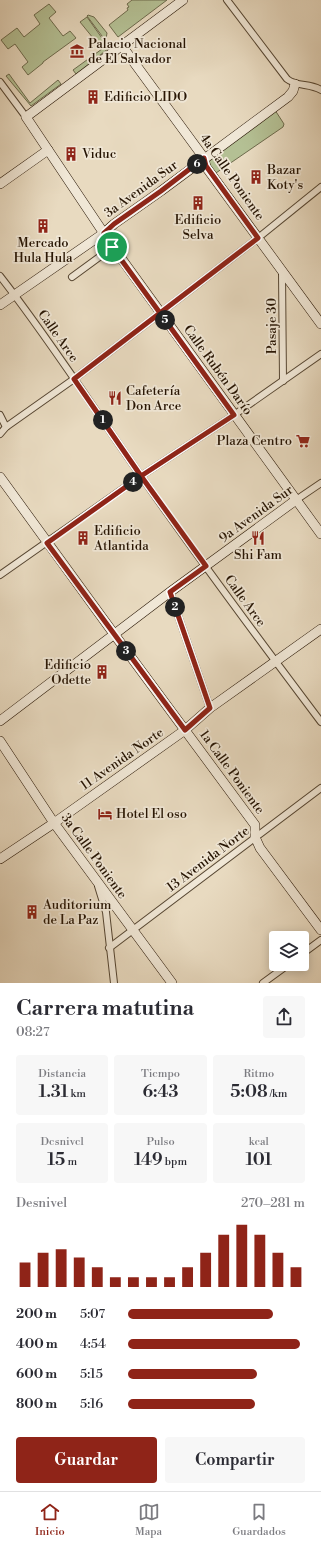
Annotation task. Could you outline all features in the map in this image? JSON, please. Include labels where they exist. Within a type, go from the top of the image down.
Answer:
[{"type":"main road","points":[[26,117],[183,0]]},
{"type":"main road","name":"4a Calle Poniente","points":[[122,46],[204,158],[206,166],[321,324]]},
{"type":"main road","name":"3a Avenida Sur","points":[[0,305],[104,233],[114,224],[288,97],[293,91],[295,84]]},
{"type":"main road","name":"Calle Rubén Darío","points":[[26,117],[112,247],[321,534]]},
{"type":"main road","points":[[0,184],[48,150]]},
{"type":"main road","name":"1a Calle Poniente","points":[[0,477],[255,825],[256,837],[260,848],[321,930]]},
{"type":"main road","name":"9a Avenida Sur","points":[[0,721],[170,592],[296,500]]},
{"type":"main road","name":"11 Avenida Norte","points":[[0,859],[54,823],[185,730],[210,708],[321,629]]},
{"type":"main road","name":"3a Calle Poniente","points":[[0,741],[54,823],[172,983]]},
{"type":"street","points":[[227,0],[287,79],[295,84],[314,86],[321,85]]},
{"type":"street","name":"Calle Rubén Darío","points":[[0,82],[26,117]]},
{"type":"street","points":[[314,86],[321,90]]},
{"type":"street","points":[[0,434],[6,427],[13,424],[74,379],[258,238],[321,187]]},
{"type":"street","points":[[72,277],[112,247]]},
{"type":"street","name":"Pasaje 30","points":[[282,271],[283,381]]},
{"type":"street","name":"Calle Arce","points":[[0,276],[15,295],[141,476],[321,722]]},
{"type":"street","points":[[0,576],[141,476],[234,415],[321,354]]},
{"type":"street","points":[[0,415],[6,427]]},
{"type":"street","name":"9a Avenida Sur","points":[[296,500],[321,483]]},
{"type":"street","points":[[170,592],[210,708]]},
{"type":"street","name":"13 Avenida Norte","points":[[109,948],[321,788]]},
{"type":"street","points":[[95,879],[106,912],[114,983]]},
{"type":"street","points":[[309,949],[321,940]]},
{"type":"street","points":[[263,983],[279,971]]},
{"type":"green space","points":[[132,0],[167,0],[118,37],[109,25],[128,10],[127,8],[129,7],[127,4]]},
{"type":"green space","points":[[49,4],[56,12],[49,18],[63,36],[70,31],[76,38],[28,75],[22,67],[28,62],[15,44],[8,49],[1,40],[17,28],[24,37],[40,24],[34,15]]},
{"type":"green space","points":[[87,16],[94,17],[107,33],[105,40]]},
{"type":"green space","points":[[87,17],[109,48],[76,74],[73,70],[102,49],[80,22]]},
{"type":"green space","points":[[9,74],[30,103],[58,80],[61,84],[31,106],[6,76]]},
{"type":"green space","points":[[273,107],[284,124],[283,127],[213,175],[204,158]]},
{"type":"place","name":"Palacio Nacional de El Salvador","points":[[77,51]]},
{"type":"place","name":"Edificio LIDO","points":[[93,97]]},
{"type":"place","name":"Viduc","points":[[71,154]]},
{"type":"place","name":"Bazar Koty's","points":[[256,177]]},
{"type":"place","name":"Edificio Selva","points":[[198,203]]},
{"type":"place","name":"Mercado Hula Hula","points":[[43,226]]},
{"type":"place","name":"Cafetería Don Arce","points":[[115,398]]},
{"type":"place","name":"Plaza Centro","points":[[303,441]]},
{"type":"place","name":"Edificio Atlantida","points":[[83,538]]},
{"type":"place","name":"Shi Fam","points":[[258,538]]},
{"type":"place","name":"Edificio Odette","points":[[102,672]]},
{"type":"place","name":"Hotel El oso","points":[[105,814]]},
{"type":"place","name":"Auditorium de La Paz","points":[[32,912]]},
{"type":"route","points":[[112,247],[104,233],[204,158],[206,166],[258,238],[160,313],[234,415],[141,476],[47,543],[185,730],[210,708],[170,592],[206,566],[141,476],[74,379],[160,313],[112,247]]}]
